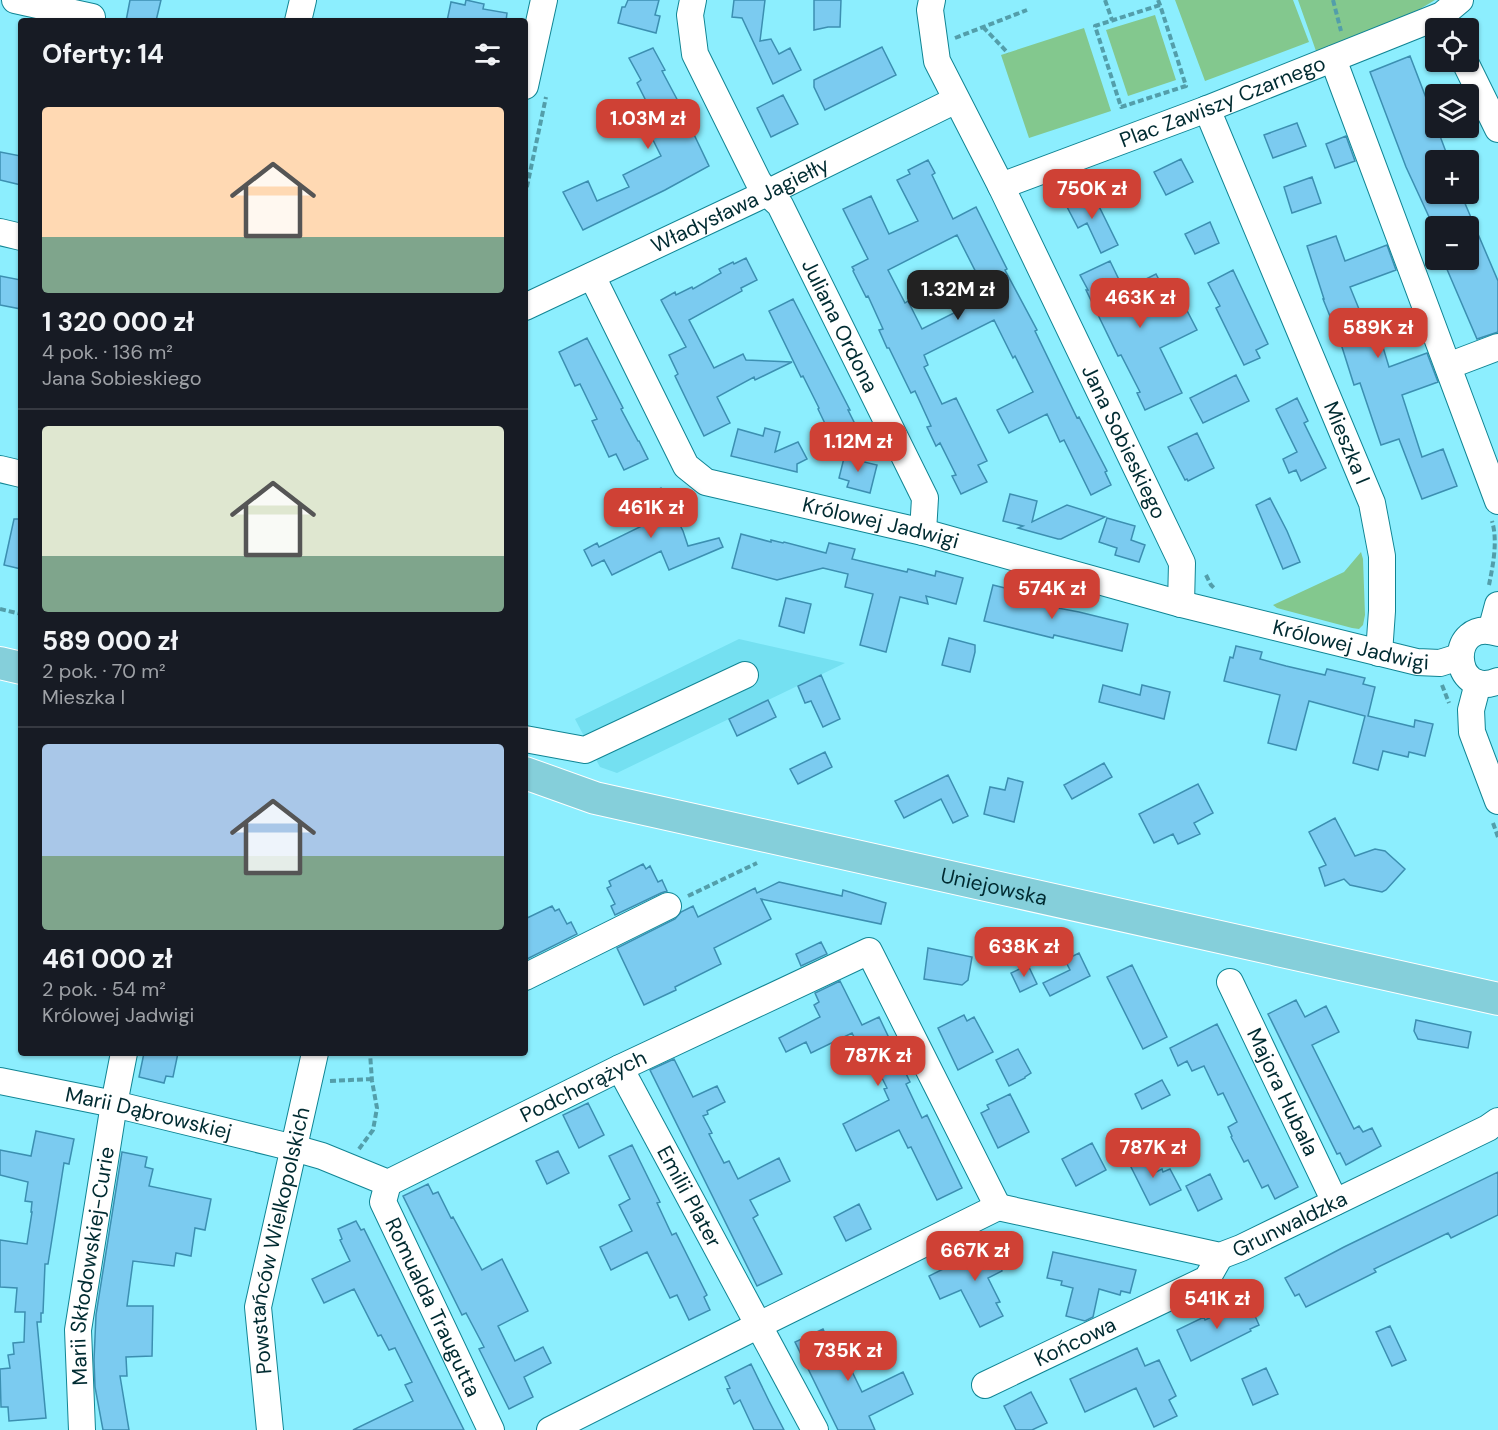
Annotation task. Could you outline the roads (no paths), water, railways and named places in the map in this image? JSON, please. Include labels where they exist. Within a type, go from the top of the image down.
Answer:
[{"type":"main road","points":[[0,663],[18,667]]},
{"type":"main road","name":"Uniejowska","points":[[528,774],[595,798],[1498,999]]},
{"type":"main road","name":"Uniejowska","points":[[528,792],[595,798]]},
{"type":"street","points":[[15,0],[93,13]]},
{"type":"street","points":[[299,18],[303,0]]},
{"type":"street","points":[[528,72],[544,0]]},
{"type":"street","name":"Juliana Ordona","points":[[693,0],[690,15],[695,54],[758,181],[780,205],[925,498],[923,532]]},
{"type":"street","points":[[932,0],[930,10],[937,61],[1001,186]]},
{"type":"street","name":"Plac Zawiszy Czarnego","points":[[1001,186],[1450,14]]},
{"type":"street","points":[[1340,56],[1448,366],[1495,510]]},
{"type":"street","points":[[1470,72],[1498,129]]},
{"type":"street","name":"Władysława Jagiełły","points":[[528,306],[767,193],[956,100]]},
{"type":"street","name":"Mieszka I","points":[[1207,109],[1372,503],[1382,556],[1379,653]]},
{"type":"street","name":"Jana Sobieskiego","points":[[1001,186],[1182,564],[1181,604]]},
{"type":"street","points":[[0,232],[18,236]]},
{"type":"street","name":"Królowej Jadwigi","points":[[592,276],[686,466],[705,482],[923,532],[1181,604],[1379,653],[1430,663],[1450,661],[1460,657]]},
{"type":"street","points":[[1448,366],[1498,347]]},
{"type":"street","points":[[0,469],[18,473]]},
{"type":"street","points":[[1493,597],[1494,632],[1481,631],[1473,634],[1461,648],[1460,657],[1464,673],[1470,679],[1488,682],[1471,710],[1472,732],[1498,801]]},
{"type":"street","points":[[528,740],[585,750],[745,675]]},
{"type":"street","points":[[528,976],[668,906]]},
{"type":"street","name":"Podchorążych","points":[[388,1183],[620,1068],[869,951],[998,1207]]},
{"type":"street","name":"Majora Hubala","points":[[1230,982],[1335,1202]]},
{"type":"street","name":"Marii Skłodowskiej-Curie","points":[[82,1430],[78,1330],[123,1056]]},
{"type":"street","name":"Powstańców Wielkopolskich","points":[[270,1430],[258,1306],[314,1056]]},
{"type":"street","name":"Emilii Plater","points":[[620,1068],[814,1430]]},
{"type":"street","name":"Marii Dąbrowskiej","points":[[0,1081],[114,1104],[294,1148]]},
{"type":"street","name":"Grunwaldzka","points":[[998,1207],[1220,1256],[1241,1248],[1488,1128],[1498,1121]]},
{"type":"street","points":[[294,1148],[322,1156],[388,1183]]},
{"type":"street","name":"Romualda Traugutta","points":[[388,1183],[383,1202],[492,1430]]},
{"type":"street","points":[[550,1430],[998,1207]]},
{"type":"street","name":"Końcowa","points":[[985,1385],[1207,1279],[1220,1256]]}]
